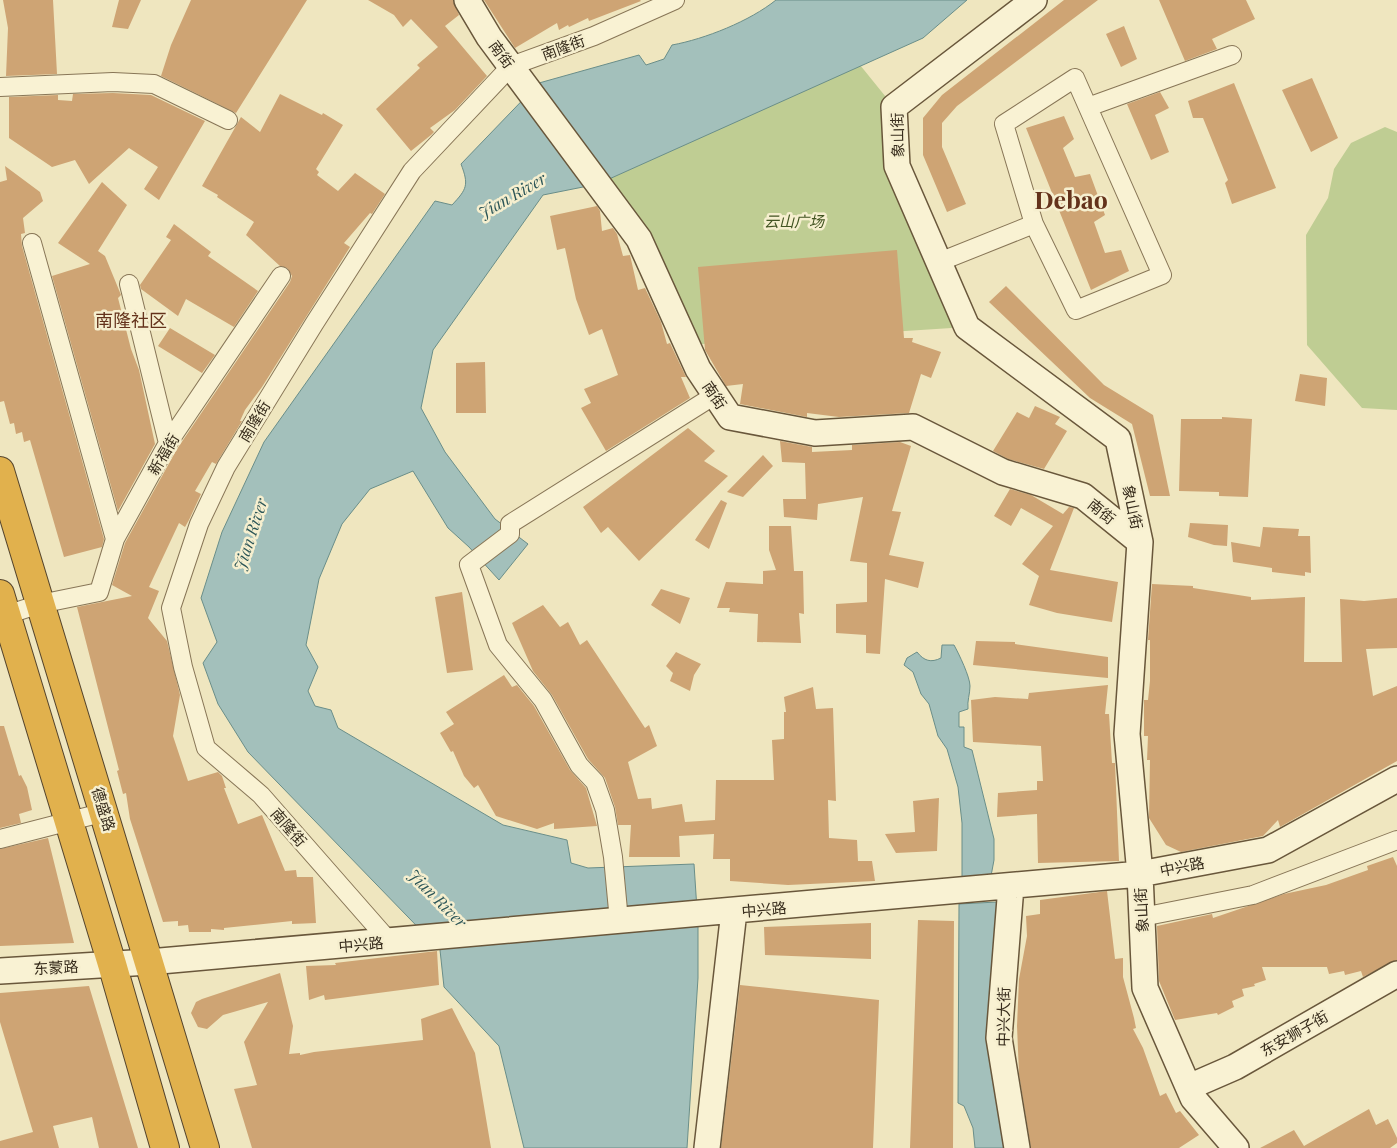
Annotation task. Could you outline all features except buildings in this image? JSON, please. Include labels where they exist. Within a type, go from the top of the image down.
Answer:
[{"type":"highway","name":"德盛路","points":[[0,472],[105,812],[205,1148]]},
{"type":"highway","points":[[2,608],[112,964],[164,1148]]},
{"type":"main road","name":"南街","points":[[467,0],[489,37],[639,239],[698,369],[730,417],[815,433],[914,427],[1003,472],[1082,496],[1140,542]]},
{"type":"main road","name":"象山街","points":[[1034,0],[894,107],[897,166],[967,327],[1118,439],[1140,542],[1127,734],[1140,874],[1145,988],[1193,1098],[1236,1148]]},
{"type":"main road","name":"中兴路","points":[[112,964],[734,912],[1140,874],[1268,850],[1397,779]]},
{"type":"main road","name":"中兴大街","points":[[1011,886],[999,1038],[1017,1148]]},
{"type":"main road","points":[[707,1148],[734,912]]},
{"type":"main road","name":"东蒙路","points":[[0,971],[112,964]]},
{"type":"main road","name":"东安狮子街","points":[[1189,1087],[1235,1067],[1397,974]]},
{"type":"street","name":"南隆街","points":[[390,941],[261,795],[206,748],[183,667],[171,608],[199,524],[226,467],[308,332],[412,171],[511,66],[594,36],[675,0]]},
{"type":"street","points":[[1088,107],[1232,55]]},
{"type":"street","points":[[1075,78],[1088,107],[1162,275],[1076,310],[1034,224],[1004,124],[1075,78]]},
{"type":"street","points":[[0,87],[113,82],[154,84],[228,120]]},
{"type":"street","points":[[939,262],[1034,224]]},
{"type":"street","points":[[32,243],[115,539]]},
{"type":"street","name":"新福街","points":[[40,604],[99,592],[115,539],[168,443],[280,276]]},
{"type":"street","points":[[129,284],[168,443]]},
{"type":"street","points":[[619,921],[613,857],[604,810],[595,782],[579,765],[543,700],[498,645],[468,566],[510,534],[510,524],[715,395]]},
{"type":"street","points":[[2,608],[40,604]]},
{"type":"street","points":[[0,839],[105,812]]},
{"type":"street","points":[[1142,917],[1253,896],[1397,840]]},
{"type":"green space","name":"云山广场","points":[[860,65],[894,107],[897,166],[967,327],[687,345],[598,184]]},
{"type":"green space","points":[[1385,127],[1397,132],[1397,410],[1362,408],[1307,345],[1306,235],[1328,198],[1334,169],[1351,143]]},
{"type":"water","name":"Jian River","points":[[776,0],[967,0],[923,38],[598,184],[543,195],[433,350],[421,408],[445,452],[495,519],[528,544],[499,580],[469,547],[448,528],[413,471],[370,489],[342,524],[319,579],[306,645],[318,667],[308,691],[315,706],[331,710],[338,728],[503,825],[567,840],[571,863],[588,868],[694,864],[698,925],[698,978],[687,1148],[524,1148],[499,1046],[444,987],[440,950],[248,752],[218,704],[203,663],[217,642],[201,598],[222,532],[264,442],[435,201],[452,205],[464,191],[466,182],[461,164],[539,83],[639,55],[646,65],[664,59],[672,45],[727,28],[753,15]]},
{"type":"water","points":[[942,645],[954,645],[970,682],[968,709],[959,712],[959,727],[964,727],[964,747],[972,750],[994,839],[994,860],[991,876],[962,878],[962,823],[958,787],[947,749],[938,736],[929,704],[921,694],[913,672],[904,665],[907,658],[917,652],[928,660],[941,658]]},
{"type":"water","points":[[997,902],[1001,905],[1001,1111],[1004,1148],[975,1148],[973,1128],[964,1106],[958,1103],[959,904]]},
{"type":"district","name":"Debao","points":[[1071,198]]},
{"type":"district","name":"南隆社区","points":[[131,320]]}]
